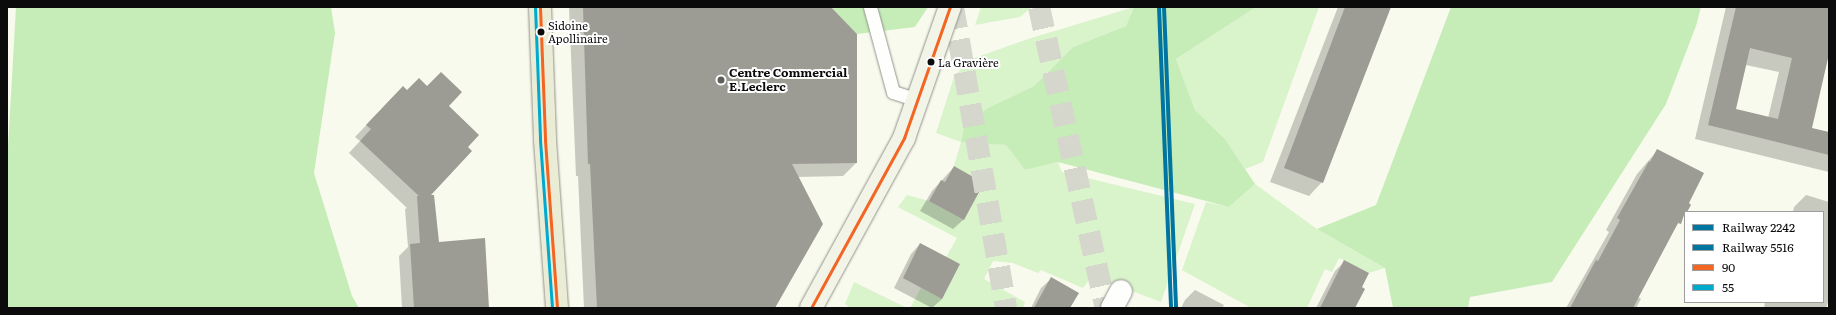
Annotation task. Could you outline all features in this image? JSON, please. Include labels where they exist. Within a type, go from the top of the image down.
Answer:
[{"type":"main road","points":[[540,7],[545,140],[557,308]]},
{"type":"main road","points":[[811,308],[904,138],[950,7]]},
{"type":"lane","points":[[870,7],[893,92],[917,100]]},
{"type":"green space","points":[[16,7],[331,7],[335,33],[314,173],[352,296],[359,308],[7,308],[7,165]]},
{"type":"green space","points":[[831,7],[928,7],[915,27],[857,34]]},
{"type":"green space","points":[[981,7],[1032,7],[1020,17],[975,25]]},
{"type":"green space","points":[[1134,7],[1126,26],[1073,47],[1034,86],[988,108],[961,141],[1006,145],[1025,170],[1058,162],[1062,172],[1195,204],[1161,302],[1092,276],[1083,288],[1041,270],[1038,273],[1013,263],[993,261],[984,279],[1025,302],[1023,308],[910,308],[921,288],[942,299],[960,264],[946,257],[957,238],[898,207],[907,195],[929,201],[964,220],[984,183],[954,166],[961,142],[936,133],[954,77],[969,60],[1028,39]]},
{"type":"green space","points":[[1134,7],[1256,7],[1176,59],[1195,110],[1225,139],[1255,184],[1229,207],[1058,162],[1025,170],[1006,145],[961,142],[965,125],[988,108],[1034,86],[1073,47],[1126,26]]},
{"type":"green space","points":[[1256,7],[1319,7],[1263,162],[1245,169],[1225,139],[1195,110],[1176,59]]},
{"type":"green space","points":[[1451,7],[1701,7],[1696,26],[1666,104],[1552,282],[1470,297],[1468,308],[1393,308],[1385,268],[1317,229],[1376,205]]},
{"type":"green space","points":[[1255,184],[1317,229],[1385,268],[1369,273],[1339,258],[1332,272],[1325,269],[1307,308],[1251,308],[1182,270],[1206,202],[1229,207]]},
{"type":"green space","points":[[854,282],[907,308],[850,308],[845,304]]},
{"type":"building","points":[[583,7],[831,7],[857,34],[857,163],[792,164],[823,224],[775,308],[597,308],[590,164],[588,164]]},
{"type":"building","points":[[1345,7],[1391,7],[1323,183],[1284,168]]},
{"type":"building","points":[[1736,7],[1829,7],[1829,54],[1812,128],[1829,132],[1829,155],[1708,125]],"holes":[[[1750,48],[1792,58],[1778,119],[1736,109]]]},
{"type":"building","points":[[441,72],[462,92],[449,106],[479,135],[468,147],[472,151],[431,195],[434,195],[439,242],[485,238],[489,308],[414,308],[410,244],[420,243],[417,196],[419,196],[360,141],[371,129],[366,125],[403,86],[407,90],[419,78],[427,86]]},
{"type":"building","points":[[1657,149],[1704,173],[1689,203],[1691,205],[1688,211],[1684,211],[1681,224],[1678,223],[1633,308],[1570,308],[1620,220],[1617,218],[1649,161],[1650,162]]},
{"type":"building","points":[[954,166],[984,183],[964,220],[929,201],[941,180],[945,182]]},
{"type":"building","points":[[920,243],[960,264],[942,299],[903,278]]},
{"type":"building","points":[[1344,260],[1369,273],[1362,287],[1365,289],[1355,308],[1320,308]]},
{"type":"building","points":[[1051,277],[1079,293],[1070,308],[1034,308]]},
{"type":"tunnel","points":[[953,7],[1006,308]]},
{"type":"tunnel","points":[[1039,7],[1106,308]]},
{"type":"rail line","name":"5516","points":[[1159,7],[1171,308]]},
{"type":"rail line","name":"2242","points":[[1164,7],[1176,308]]},
{"type":"transit line","name":"55","points":[[535,7],[540,140],[552,308]]},
{"type":"transit line","name":"90","points":[[540,7],[545,140],[557,308]]},
{"type":"transit line","name":"90","points":[[811,308],[904,138],[950,7]]},
{"type":"place","name":"Sidoine Apollinaire","points":[[541,32]]},
{"type":"place","name":"La Gravière","points":[[931,62]]},
{"type":"place","name":"Centre Commercial E.Leclerc","points":[[721,80]]}]
